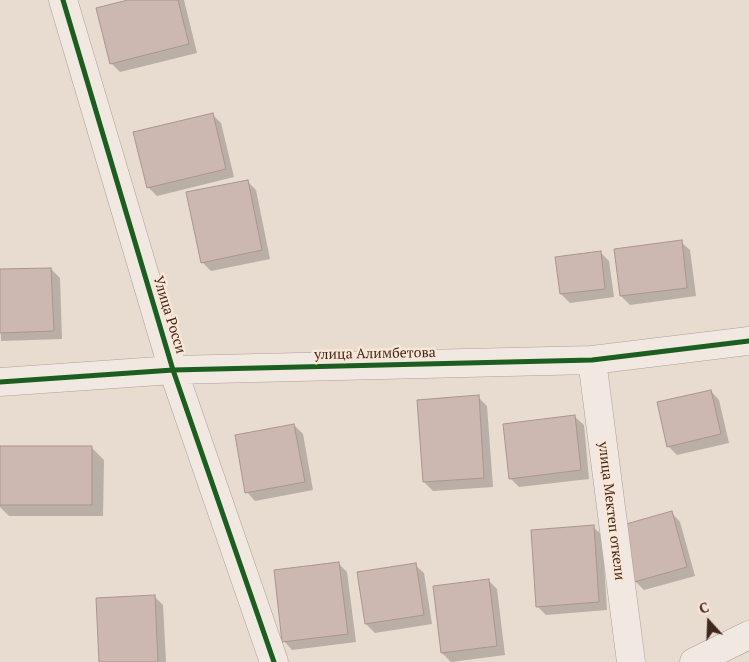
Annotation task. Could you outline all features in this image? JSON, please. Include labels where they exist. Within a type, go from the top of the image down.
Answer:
[{"type":"street","name":"Улица Росси","points":[[62,0],[174,370],[274,662]]},
{"type":"street","name":"улица Алимбетова","points":[[0,382],[174,370],[592,360],[749,341]]},
{"type":"street","name":"улица Мектеп откели","points":[[592,360],[631,662]]},
{"type":"street","points":[[694,662],[749,635]]},
{"type":"building","points":[[128,0],[178,0],[189,44],[110,64],[96,8]]},
{"type":"building","points":[[213,113],[226,169],[147,188],[133,132]]},
{"type":"building","points":[[248,180],[262,250],[201,263],[186,192]]},
{"type":"building","points":[[682,240],[687,288],[620,296],[614,249]]},
{"type":"building","points":[[601,251],[605,289],[560,294],[555,257]]},
{"type":"building","points":[[51,268],[54,331],[0,333],[0,269]]},
{"type":"building","points":[[711,390],[721,434],[667,447],[657,402]]},
{"type":"building","points":[[479,395],[484,478],[423,482],[417,400]]},
{"type":"building","points":[[575,415],[581,470],[509,479],[503,424]]},
{"type":"building","points":[[294,424],[305,482],[245,493],[235,435]]},
{"type":"building","points":[[0,446],[92,446],[92,505],[0,505]]},
{"type":"building","points":[[672,511],[687,567],[634,582],[619,526]]},
{"type":"building","points":[[594,525],[599,602],[536,607],[531,530]]},
{"type":"building","points":[[339,562],[348,634],[282,642],[274,570]]},
{"type":"building","points":[[416,563],[424,615],[365,624],[357,572]]},
{"type":"building","points":[[489,579],[497,646],[441,653],[433,586]]},
{"type":"building","points":[[155,595],[158,662],[99,662],[96,598]]},
{"type":"cycle path","points":[[63,0],[173,370],[274,662]]},
{"type":"cycle path","points":[[0,382],[173,370],[592,360],[749,341]]}]
